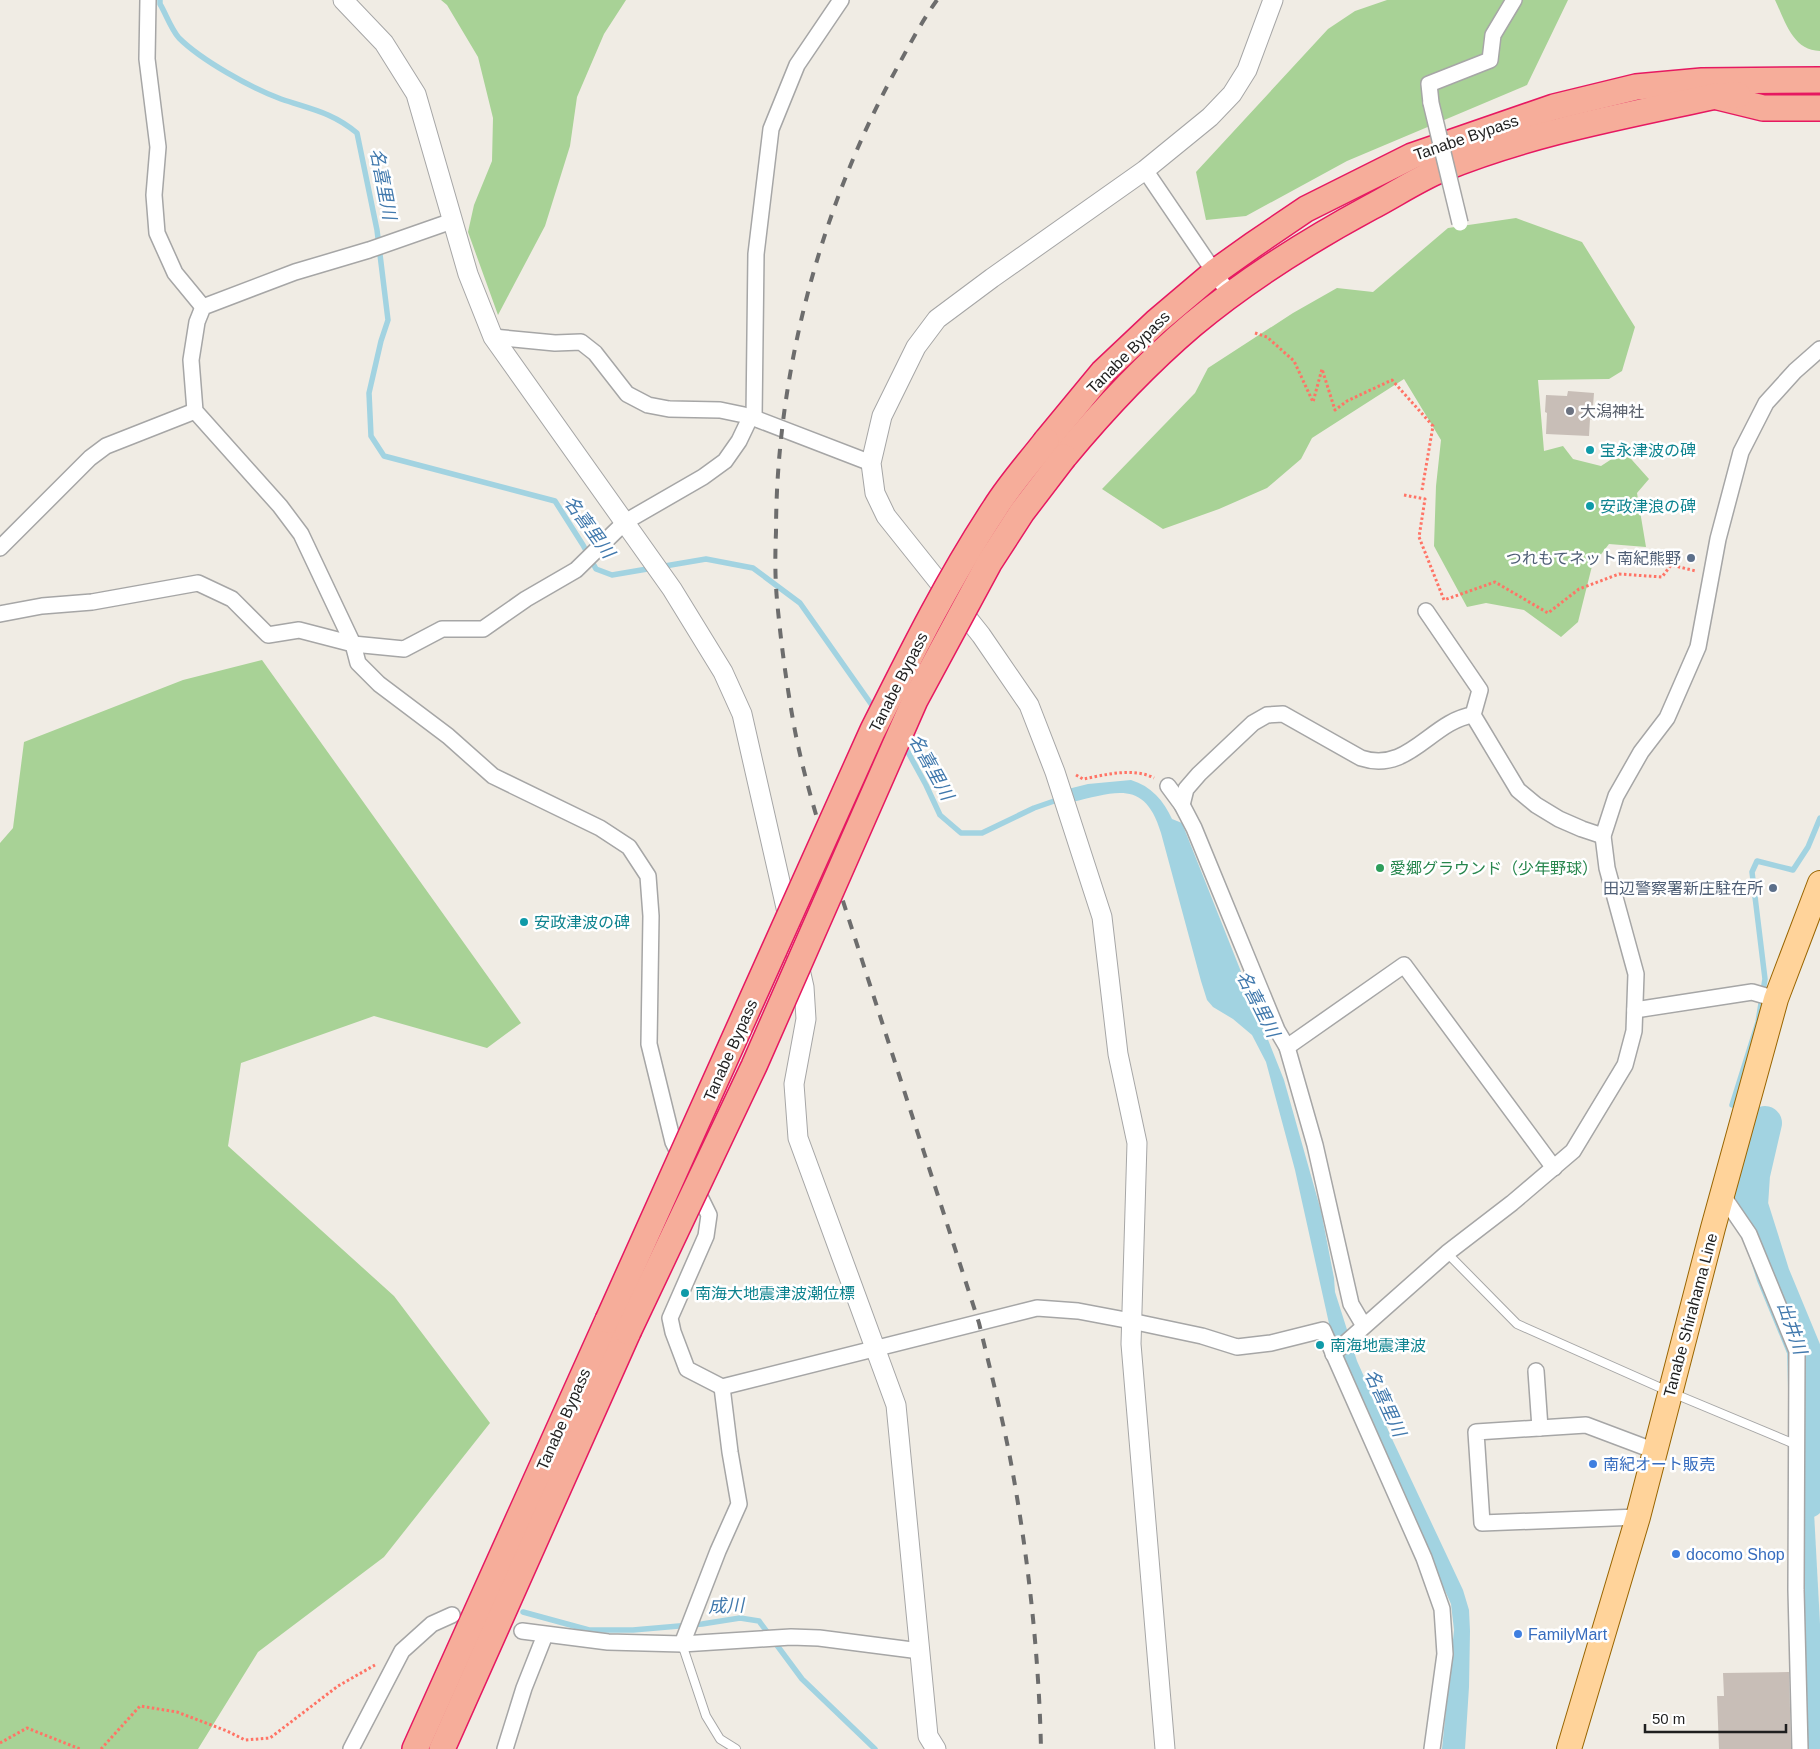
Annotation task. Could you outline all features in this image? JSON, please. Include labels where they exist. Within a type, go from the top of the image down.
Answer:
[{"type":"highway","points":[[1636,87],[1696,74],[1771,67],[1820,65]]},
{"type":"highway","name":"Tanabe Bypass","points":[[415,1749],[618,1326],[754,1066],[915,700],[990,563],[1022,512],[1055,449],[1103,372],[1156,322],[1215,272],[1252,245],[1306,209],[1412,156],[1554,107],[1636,87],[1702,81],[1820,80]]},
{"type":"highway","name":"Tanabe Bypass","points":[[1055,449],[1101,412],[1192,325],[1230,295],[1316,237],[1441,170],[1542,135],[1716,96],[1820,94]]},
{"type":"highway","points":[[1716,96],[1763,108],[1820,108]]},
{"type":"highway","name":"Tanabe Bypass","points":[[442,1749],[618,1326]]},
{"type":"main road","name":"Tanabe Shirahama Line","points":[[1569,1749],[1638,1516],[1776,999],[1820,883]]},
{"type":"street","points":[[148,0],[147,59],[158,147],[154,195],[157,233],[175,273],[203,307]]},
{"type":"street","points":[[343,0],[384,43],[416,94],[468,274],[494,337],[672,588],[723,672],[742,714],[804,987],[806,1019],[794,1084],[798,1138],[896,1405],[928,1736],[936,1749]]},
{"type":"street","points":[[0,614],[42,606],[92,602],[198,583],[232,599],[268,635],[299,630],[353,644],[404,649],[442,630],[483,629],[526,599],[576,570],[625,522],[703,477],[725,461],[751,419],[756,254],[771,129],[797,65],[841,0]]},
{"type":"street","points":[[1165,1749],[1132,1354],[1131,1321],[1137,1143],[1118,1054],[1102,917],[1056,776],[1028,705],[981,635],[886,516],[874,493],[871,463],[882,416],[916,347],[937,320],[992,278],[1145,170],[1210,117],[1232,94],[1247,70],[1273,0]]},
{"type":"street","points":[[1460,223],[1431,103],[1430,84],[1490,60],[1493,35],[1514,0]]},
{"type":"street","points":[[1145,170],[1230,295]]},
{"type":"street","points":[[452,221],[369,250],[295,272],[203,307],[196,322],[191,360],[195,411],[280,506],[301,534],[353,644],[358,663],[378,684],[448,736],[493,776],[600,828],[628,847],[648,876],[651,916],[649,1044],[673,1142],[709,1215],[706,1236],[670,1318],[672,1332],[687,1369],[722,1387],[1037,1308],[1078,1311],[1131,1321],[1202,1336],[1237,1347],[1271,1344],[1323,1330],[1335,1352],[1424,1558],[1442,1609],[1445,1654],[1432,1749]]},
{"type":"street","points":[[494,337],[555,343],[581,342],[595,353],[627,394],[648,405],[669,409],[720,410],[744,415],[871,463]]},
{"type":"street","points":[[1335,1352],[1447,1253],[1512,1203],[1573,1151],[1625,1066],[1634,1031],[1636,974],[1607,868],[1603,836],[1616,796],[1640,752],[1667,718],[1698,647],[1718,538],[1741,452],[1766,403],[1820,348]]},
{"type":"street","points":[[0,548],[90,458],[106,446],[195,411]]},
{"type":"street","points":[[1426,611],[1480,690],[1474,715],[1518,790],[1536,805],[1559,819],[1582,830],[1603,836]]},
{"type":"street","points":[[1182,805],[1186,789],[1199,774],[1253,723],[1267,715],[1283,714],[1361,758],[1373,762],[1387,762],[1399,757],[1462,716],[1474,715]]},
{"type":"street","points":[[1168,786],[1182,805],[1194,828],[1277,1030],[1287,1047],[1315,1145],[1351,1304],[1361,1329]]},
{"type":"street","points":[[1287,1047],[1404,965],[1554,1168]]},
{"type":"street","points":[[1635,1010],[1752,992],[1776,999]]},
{"type":"street","points":[[1723,1196],[1749,1234],[1797,1350],[1796,1590],[1800,1749]]},
{"type":"street","points":[[1536,1371],[1540,1428]]},
{"type":"street","points":[[682,1644],[718,1551],[739,1504],[722,1387]]},
{"type":"street","points":[[1638,1516],[1482,1523],[1476,1432],[1586,1425],[1655,1451]]},
{"type":"street","points":[[351,1749],[402,1650],[432,1624],[452,1614]]},
{"type":"street","points":[[522,1631],[608,1642],[682,1644],[791,1637],[818,1638],[920,1651]]},
{"type":"street","points":[[504,1749],[524,1688],[545,1635]]},
{"type":"lane","points":[[1447,1253],[1517,1324],[1670,1392],[1797,1445]]},
{"type":"lane","points":[[682,1644],[706,1716],[720,1739],[736,1749]]},
{"type":"path","points":[[1255,333],[1267,337],[1294,362],[1313,402],[1322,369],[1335,410],[1347,401],[1392,380],[1433,426],[1422,490]]},
{"type":"path","points":[[1404,495],[1425,500],[1419,537],[1444,600],[1495,582],[1548,613],[1579,589],[1619,574],[1662,576],[1671,565],[1711,574]]},
{"type":"path","points":[[1056,776],[1065,768],[1083,779],[1123,772],[1148,775],[1168,786]]},
{"type":"path","points":[[101,1749],[140,1706],[177,1712],[228,1731],[245,1740],[270,1738],[338,1686],[402,1650]]},
{"type":"path","points":[[0,1743],[27,1728],[80,1749]]},
{"type":"green space","points":[[441,0],[626,0],[604,34],[577,97],[570,146],[545,226],[498,315],[468,232],[474,205],[492,161],[493,118],[478,57],[447,5]]},
{"type":"green space","points":[[1387,0],[1568,0],[1527,85],[1347,161],[1246,216],[1206,220],[1196,172],[1328,29],[1355,11]]},
{"type":"green space","points":[[1775,0],[1820,0],[1820,51],[1811,50],[1797,40],[1791,33]]},
{"type":"green space","points":[[1516,218],[1582,242],[1635,327],[1622,371],[1609,379],[1538,380],[1544,451],[1563,446],[1573,459],[1601,466],[1624,451],[1649,479],[1637,493],[1646,547],[1609,544],[1592,566],[1578,622],[1561,637],[1524,610],[1486,603],[1467,607],[1434,546],[1436,486],[1441,440],[1404,379],[1312,438],[1301,459],[1267,488],[1219,509],[1163,529],[1102,489],[1195,393],[1208,368],[1293,313],[1337,288],[1373,292],[1448,228]]},
{"type":"green space","points":[[262,660],[521,1023],[487,1048],[374,1016],[241,1063],[228,1146],[394,1296],[490,1423],[384,1557],[258,1652],[198,1749],[0,1749],[0,843],[13,828],[24,742],[183,680]]},
{"type":"water","points":[[1131,780],[1151,790],[1161,800],[1172,819],[1182,823],[1284,1080],[1321,1211],[1335,1292],[1357,1361],[1463,1590],[1469,1610],[1470,1631],[1465,1749],[1442,1749],[1454,1630],[1451,1604],[1340,1358],[1330,1328],[1295,1170],[1266,1062],[1252,1035],[1233,1019],[1213,1007],[1207,1000],[1161,833],[1147,804],[1137,797],[1115,793],[1072,802],[1068,789],[1088,784]]},
{"type":"water","points":[[1802,1452],[1811,1456],[1820,1624],[1820,1749],[1804,1749]]},
{"type":"building","points":[[1568,391],[1594,393],[1589,436],[1546,434],[1546,395],[1567,396]]},
{"type":"building","points":[[1789,1672],[1791,1749],[1719,1749],[1717,1696],[1724,1696],[1723,1673]]},
{"type":"waterway","name":"名喜里川","points":[[160,0],[160,4],[179,38],[213,64],[241,81],[269,94],[339,120],[357,133],[377,230],[388,320],[369,393],[371,436],[384,456],[555,501],[596,569],[612,575],[706,559],[753,568],[800,603],[876,711]]},
{"type":"waterway","name":"名喜里川","points":[[903,743],[940,815],[961,833],[982,833],[1034,808],[1060,799]]},
{"type":"waterway","name":"出井川","points":[[1732,1105],[1758,1022],[1765,979],[1752,872],[1757,861],[1793,870],[1808,847],[1820,818]]},
{"type":"waterway","name":"出井川","points":[[1765,1123],[1753,1175],[1751,1205],[1773,1275],[1804,1350],[1808,1501]]},
{"type":"waterway","name":"成川","points":[[523,1612],[589,1630],[633,1630],[702,1624],[740,1618],[759,1621],[802,1679],[875,1749]]},
{"type":"railway","points":[[937,0],[898,66],[871,119],[846,175],[808,292],[794,352],[784,412],[778,472],[775,549],[776,592],[789,699],[807,782],[832,867],[979,1323],[1001,1417],[1024,1542],[1038,1680],[1041,1749]]},
{"type":"place","name":"大潟神社","points":[[1570,411]]},
{"type":"place","name":"宝永津波の碑","points":[[1590,450]]},
{"type":"place","name":"安政津浪の碑","points":[[1590,506]]},
{"type":"place","name":"つれもてネット南紀熊野","points":[[1691,558]]},
{"type":"place","name":"愛郷グラウンド（少年野球）","points":[[1380,868]]},
{"type":"place","name":"田辺警察署新庄駐在所","points":[[1773,888]]},
{"type":"place","name":"安政津波の碑","points":[[524,922]]},
{"type":"place","name":"南海大地震津波潮位標","points":[[685,1293]]},
{"type":"place","name":"南海地震津波","points":[[1320,1345]]},
{"type":"place","name":"南紀オート販売","points":[[1593,1464]]},
{"type":"place","name":"docomo Shop","points":[[1676,1554]]},
{"type":"place","name":"FamilyMart","points":[[1518,1634]]}]
